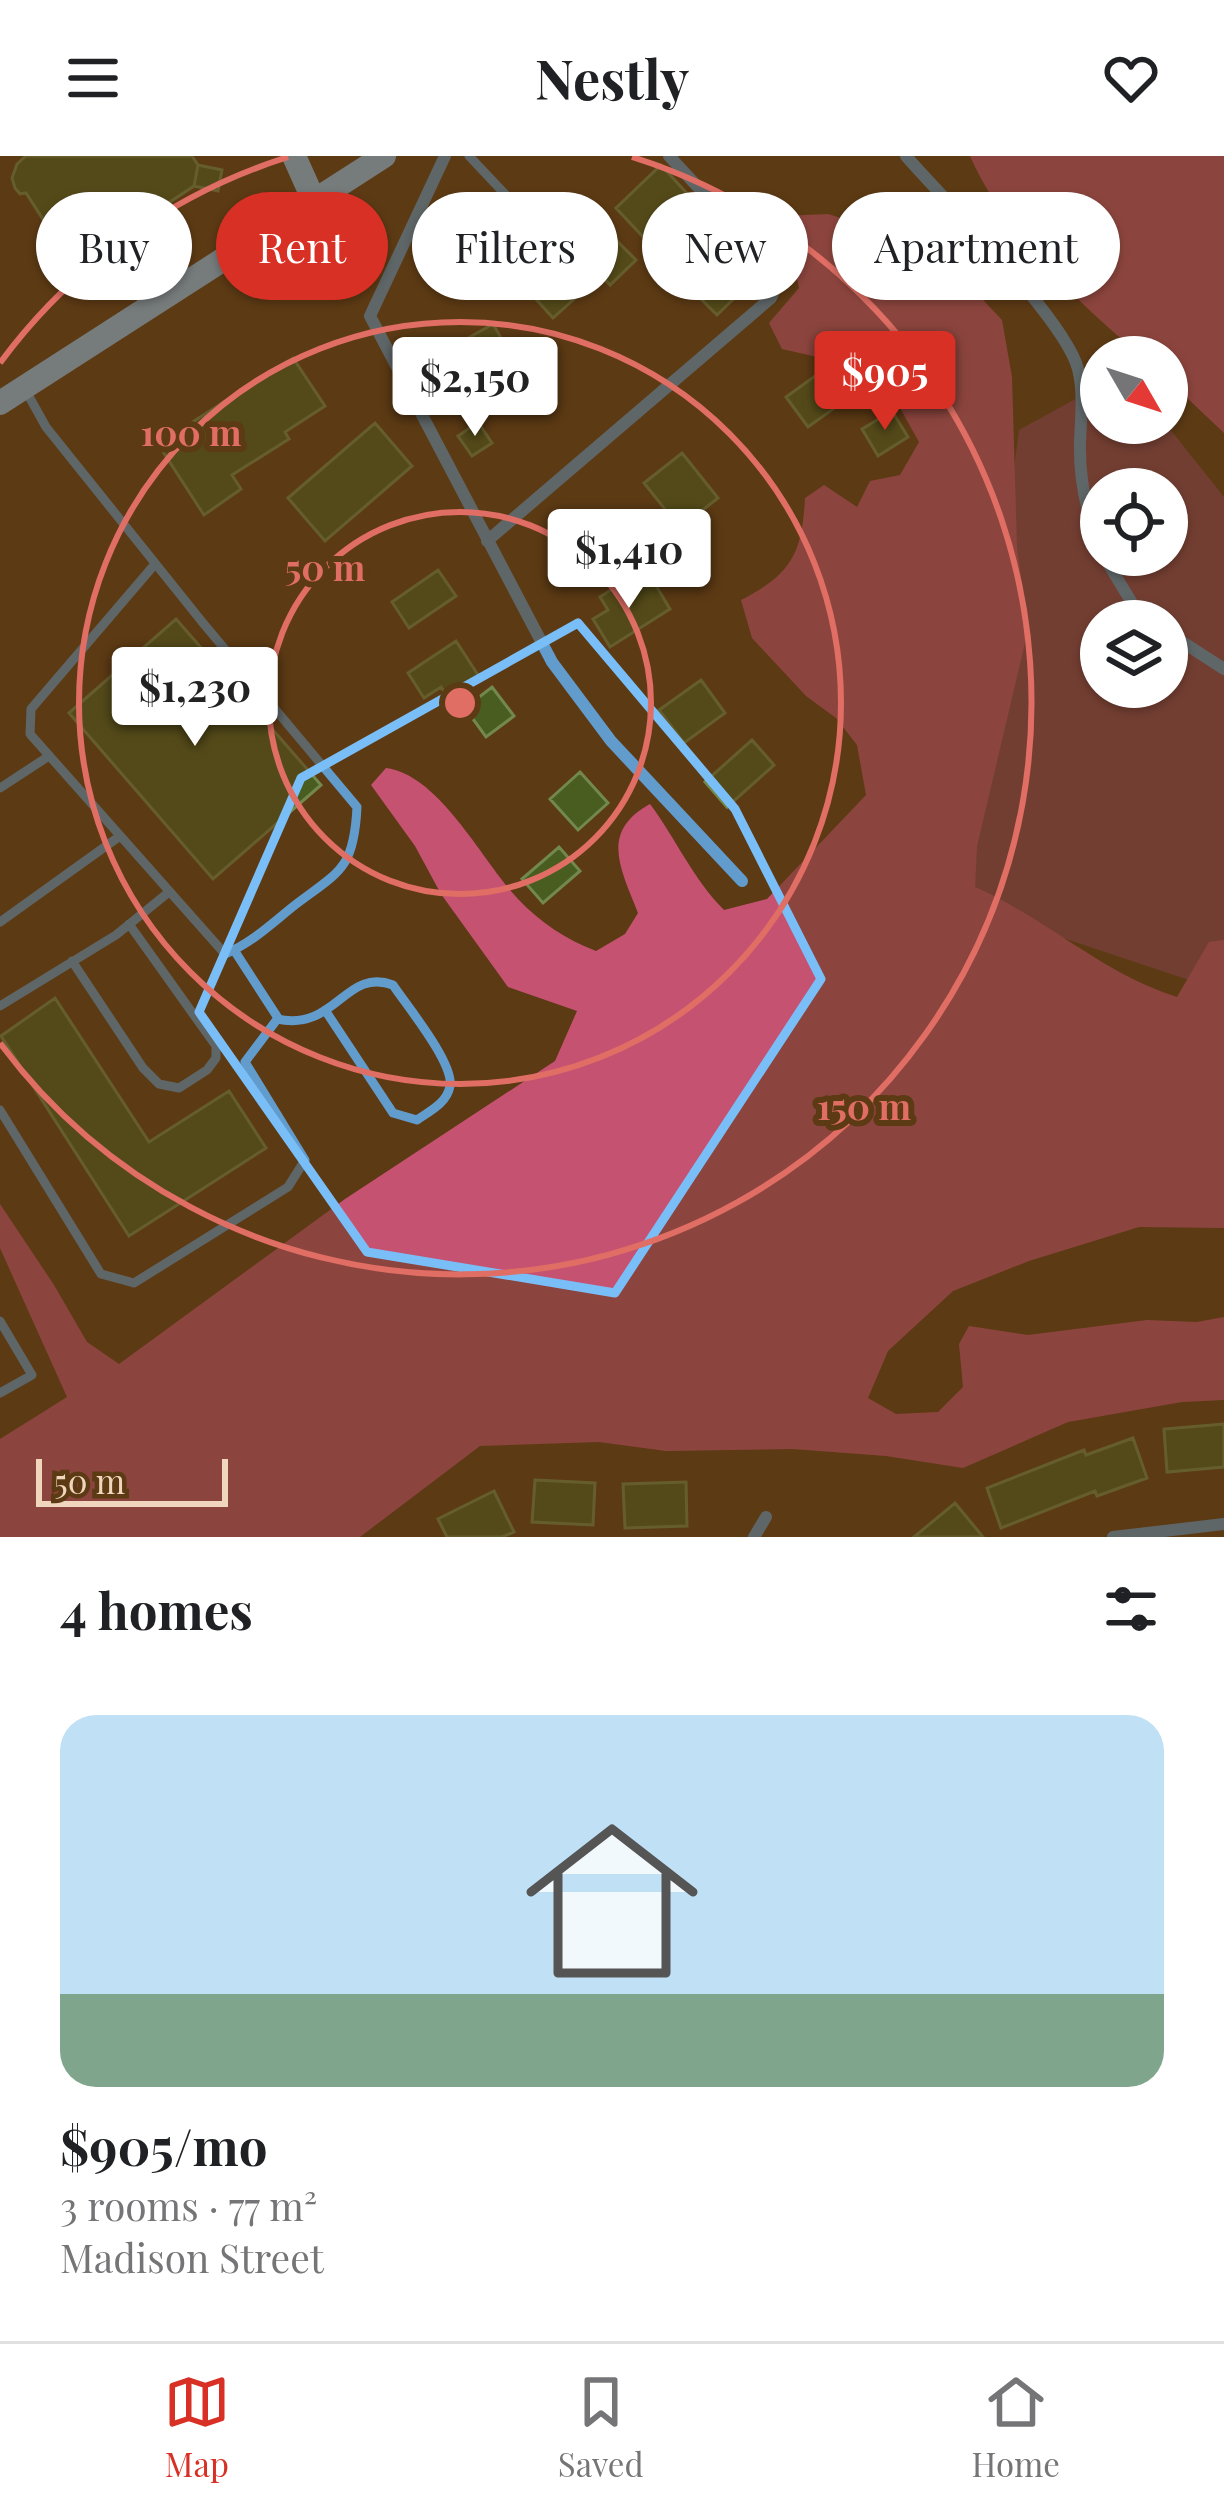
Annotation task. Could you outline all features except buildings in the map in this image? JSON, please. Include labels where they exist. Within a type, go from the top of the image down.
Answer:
[{"type":"main road","points":[[294,156],[311,192]]},
{"type":"main road","points":[[332,192],[384,156]]},
{"type":"main road","points":[[10,394],[216,265]]},
{"type":"street","points":[[445,156],[370,316],[552,662],[611,741],[742,881]]},
{"type":"street","points":[[488,542],[771,298],[778,281],[776,271],[669,156]]},
{"type":"street","points":[[906,156],[1062,336],[1077,366],[1082,399],[1082,468]]},
{"type":"street","points":[[1188,646],[1224,669]]},
{"type":"street","points":[[754,1537],[766,1517]]},
{"type":"street","points":[[1113,1537],[1224,1524]]},
{"type":"lane","points":[[469,156],[503,192]]},
{"type":"lane","points":[[10,394],[46,428],[357,807],[350,853],[329,883],[252,942],[225,954],[30,734],[31,709],[155,564]]},
{"type":"lane","points":[[0,788],[49,756]]},
{"type":"lane","points":[[0,922],[120,836]]},
{"type":"lane","points":[[0,1006],[130,924],[169,892]]},
{"type":"lane","points":[[72,961],[143,1068],[159,1084],[179,1088],[207,1070],[216,1058],[216,1046],[130,924]]},
{"type":"lane","points":[[234,950],[277,1019],[298,1024],[365,982],[393,985],[449,1070],[450,1088],[441,1103],[417,1120],[393,1113],[325,1010]]},
{"type":"lane","points":[[245,1062],[277,1019]]},
{"type":"lane","points":[[216,1058],[245,1062]]},
{"type":"lane","points":[[0,1110],[101,1274],[134,1283],[288,1187],[305,1160],[245,1062]]},
{"type":"lane","points":[[0,1321],[32,1375],[0,1393]]},
{"type":"highlighted area","points":[[578,623],[735,809],[821,979],[615,1293],[367,1252],[199,1012],[301,778]]},
{"type":"shaded area","points":[[970,156],[1224,156],[1224,433],[1188,399],[1188,336],[1119,336],[1080,300],[1120,300],[1120,192],[989,192]]},
{"type":"shaded area","points":[[808,215],[832,215],[832,300],[983,300],[1002,320],[1012,377],[1017,548],[1028,630],[977,846],[975,887],[1124,974],[1177,997],[1209,942],[1224,940],[1224,1228],[1139,1227],[1029,1261],[953,1291],[888,1351],[868,1398],[896,1414],[938,1412],[963,1387],[959,1344],[969,1326],[1028,1335],[1147,1320],[1197,1322],[1224,1317],[1224,1400],[1182,1402],[1068,1422],[963,1468],[792,1449],[666,1451],[599,1442],[480,1446],[360,1537],[0,1537],[0,1439],[67,1397],[0,1248],[0,1204],[87,1342],[119,1364],[345,1199],[555,1061],[577,1011],[508,987],[371,785],[386,768],[406,774],[442,803],[536,916],[596,951],[625,934],[638,913],[621,867],[619,839],[634,815],[650,804],[724,910],[767,899],[866,795],[857,745],[836,718],[806,696],[752,638],[741,600],[772,581],[791,560],[801,533],[805,498],[824,485],[857,507],[870,481],[900,475],[919,442],[900,408],[844,363],[782,349],[769,323],[789,300],[808,300]]},
{"type":"shaded area","points":[[1080,397],[1080,444],[1182,444],[1224,497],[1224,978],[1210,987],[958,903],[1019,430]]}]
